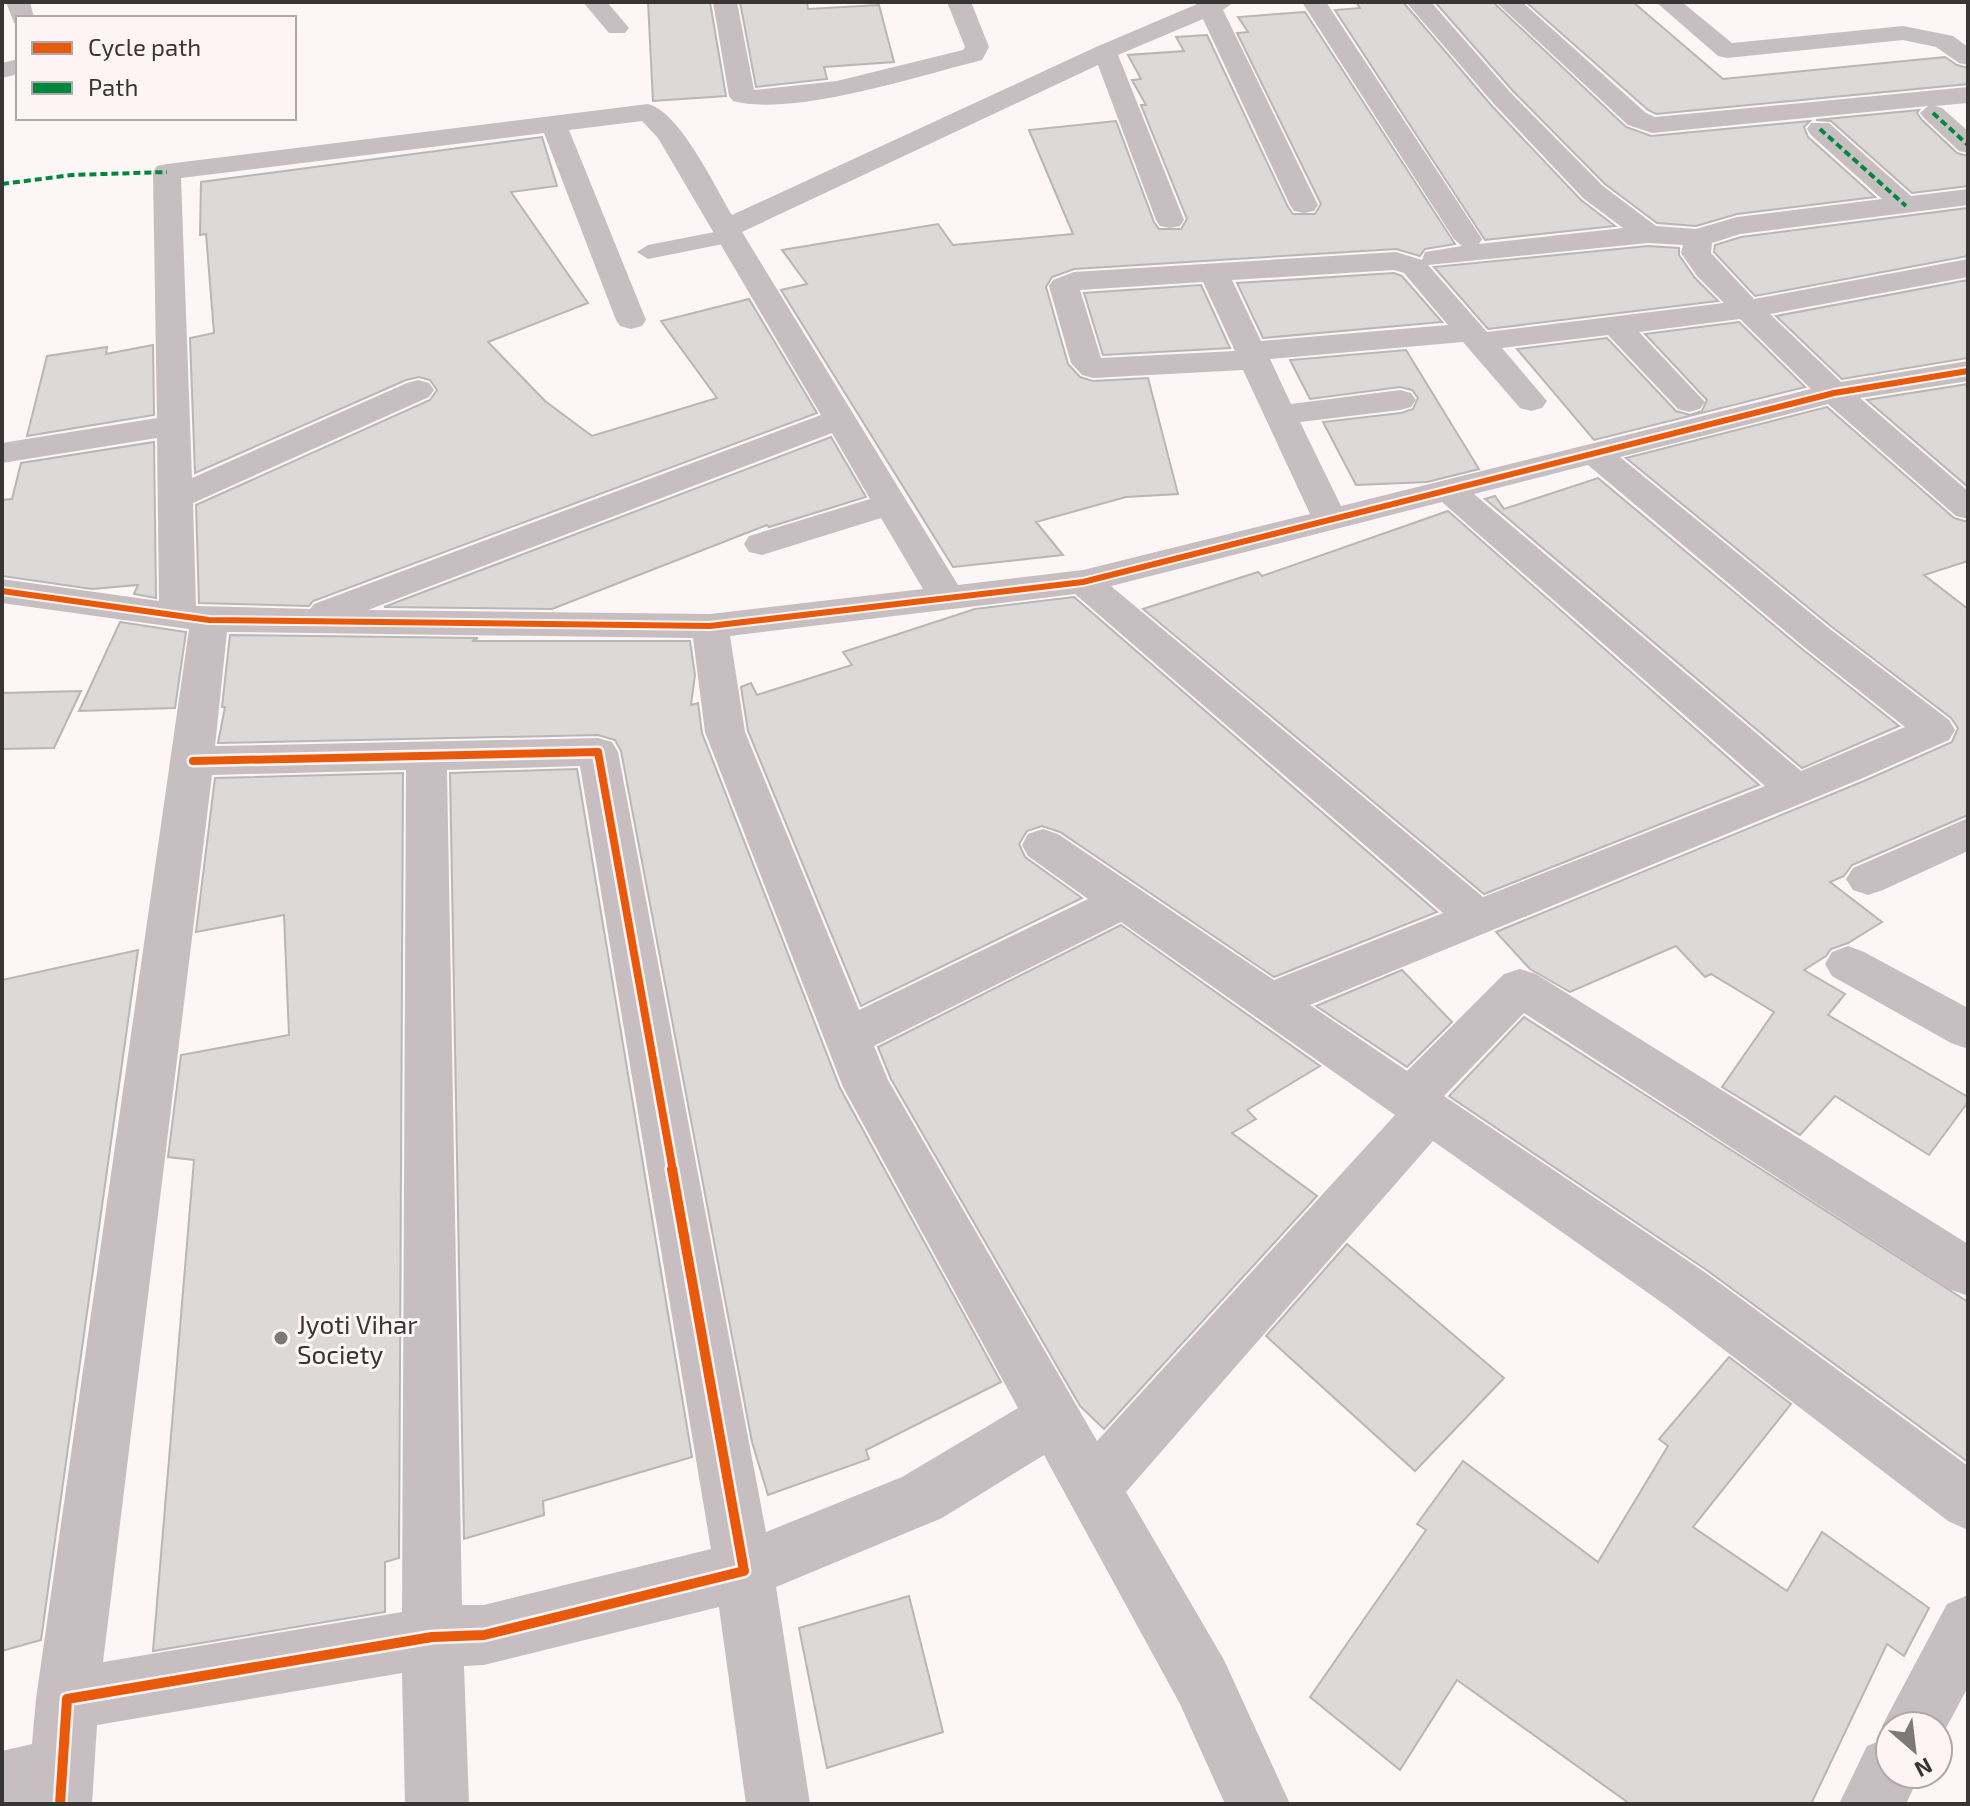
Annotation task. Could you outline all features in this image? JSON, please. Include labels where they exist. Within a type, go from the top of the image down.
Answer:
[{"type":"street","points":[[595,2],[617,28]]},
{"type":"street","points":[[725,2],[742,96],[750,98],[837,89],[973,55],[977,47],[959,2]]},
{"type":"street","points":[[1314,2],[1468,239]]},
{"type":"street","points":[[1418,2],[1502,98],[1593,192],[1648,234]]},
{"type":"street","points":[[1508,2],[1637,119],[1652,125],[1968,95]]},
{"type":"street","points":[[1668,2],[1749,72]]},
{"type":"street","points":[[728,232],[1105,52],[1216,5],[1304,205]]},
{"type":"street","points":[[1727,51],[1903,33],[1944,41],[1968,58]]},
{"type":"street","points":[[1105,52],[1170,220]]},
{"type":"street","points":[[1770,92],[1791,113]]},
{"type":"street","points":[[2,1783],[61,1786],[67,1699],[193,761],[193,618],[175,498],[167,172],[648,112],[669,134],[947,598]]},
{"type":"street","points":[[1933,113],[1968,145]]},
{"type":"street","points":[[554,125],[631,320]]},
{"type":"street","points":[[1820,129],[1906,206]]},
{"type":"street","points":[[1429,259],[1648,234],[1698,238],[1737,226],[1968,197]]},
{"type":"street","points":[[1698,238],[1696,253],[1707,270],[1834,393],[1968,509]]},
{"type":"street","points":[[1531,401],[1475,337],[1414,267],[1407,263],[1213,272],[1068,283],[1064,290],[1087,363],[1099,368],[1475,337],[1747,309],[1968,268]]},
{"type":"street","points":[[1213,272],[1330,520]]},
{"type":"street","points":[[1614,324],[1689,402]]},
{"type":"street","points":[[2,591],[193,618],[710,626],[1083,582],[1834,393],[1968,371]]},
{"type":"street","points":[[175,498],[418,390]]},
{"type":"street","points":[[1280,415],[1400,400]]},
{"type":"street","points":[[303,621],[840,419]]},
{"type":"street","points":[[2,453],[173,425]]},
{"type":"street","points":[[1268,1002],[1849,768],[1935,730],[1817,638],[1594,453]]},
{"type":"street","points":[[1931,476],[1968,470]]},
{"type":"street","points":[[1448,490],[1794,788]]},
{"type":"street","points":[[762,544],[890,504]]},
{"type":"street","points":[[1083,582],[1477,917]]},
{"type":"street","points":[[710,626],[725,732],[867,1087],[1202,1682],[1258,1804]]},
{"type":"street","points":[[193,761],[598,752],[744,1571],[778,1804]]},
{"type":"street","points":[[426,757],[432,1637],[437,1804]]},
{"type":"street","points":[[1868,879],[1968,833]]},
{"type":"street","points":[[1043,845],[1687,1290],[1968,1501]]},
{"type":"street","points":[[846,1038],[1123,901]]},
{"type":"street","points":[[1848,964],[1968,1030]]},
{"type":"street","points":[[1092,1488],[1520,987],[1968,1272]]},
{"type":"street","points":[[67,1699],[432,1637],[484,1635],[744,1571],[922,1498],[1053,1418]]},
{"type":"street","points":[[1922,1710],[1968,1625]]},
{"type":"lane","points":[[648,252],[728,232]]},
{"type":"building","points":[[648,2],[710,2],[726,96],[653,101]]},
{"type":"building","points":[[740,2],[807,2],[808,9],[879,5],[894,62],[824,67],[827,79],[756,87]]},
{"type":"building","points":[[1356,2],[1403,2],[1491,105],[1581,200],[1615,226],[1485,240],[1335,10],[1360,8]]},
{"type":"building","points":[[1435,2],[1493,2],[1626,127],[1651,136],[1810,121],[1804,127],[1808,137],[1875,197],[1737,214],[1696,226],[1657,223],[1605,184],[1513,91]]},
{"type":"building","points":[[1526,2],[1633,2],[1723,79],[1945,57],[1968,68],[1968,84],[1656,114]]},
{"type":"building","points":[[1305,12],[1455,244],[1425,249],[1420,256],[1396,249],[1074,269],[1052,277],[1046,287],[1068,364],[1080,377],[1093,381],[1148,378],[1178,494],[1126,497],[1036,522],[1063,555],[953,567],[781,290],[807,284],[782,250],[938,224],[953,245],[1073,234],[1029,130],[1116,121],[1154,222],[1159,229],[1181,229],[1187,219],[1141,105],[1146,105],[1132,80],[1141,79],[1128,55],[1184,51],[1176,37],[1207,35],[1288,207],[1293,214],[1315,214],[1321,204],[1237,33],[1248,32],[1238,17]]},
{"type":"building","points":[[1919,110],[1917,113],[1922,120],[1957,153],[1968,156],[1968,186],[1912,193],[1831,121],[1816,120]]},
{"type":"building","points":[[542,137],[557,186],[511,192],[588,303],[488,342],[545,401],[592,436],[717,398],[661,321],[749,299],[817,413],[313,601],[309,606],[199,603],[196,505],[430,400],[437,390],[430,380],[419,377],[406,380],[195,473],[190,338],[214,333],[206,234],[200,235],[201,182]]},
{"type":"building","points":[[1968,208],[1968,256],[1755,296],[1714,252],[1715,245],[1741,237]]},
{"type":"building","points":[[1648,246],[1679,248],[1679,255],[1695,278],[1718,301],[1488,329],[1434,267]]},
{"type":"building","points":[[1394,273],[1402,276],[1442,322],[1263,338],[1237,283]]},
{"type":"building","points":[[1968,280],[1968,358],[1842,379],[1776,316]]},
{"type":"building","points":[[1201,285],[1230,348],[1103,355],[1084,293]]},
{"type":"building","points":[[1739,322],[1805,387],[1594,440],[1517,349],[1607,338],[1676,411],[1690,415],[1702,411],[1707,400],[1645,334]]},
{"type":"building","points":[[153,345],[154,415],[27,436],[47,356],[107,347],[106,354]]},
{"type":"building","points":[[1406,350],[1479,469],[1427,482],[1356,485],[1323,422],[1401,413],[1413,409],[1418,398],[1412,390],[1400,387],[1310,399],[1290,360]]},
{"type":"building","points":[[1968,384],[1968,487],[1867,400]]},
{"type":"building","points":[[1827,407],[1954,518],[1968,522],[1968,561],[1924,575],[1968,609],[1968,815],[1852,865],[1844,876],[1830,882],[1882,922],[1848,943],[1831,949],[1826,956],[1804,970],[1845,994],[1828,1015],[1968,1097],[1968,1102],[1929,1155],[1835,1096],[1800,1135],[1722,1087],[1774,1012],[1711,974],[1705,977],[1676,946],[1570,992],[1530,969],[1496,932],[1952,742],[1958,728],[1951,718],[1832,627],[1626,458]]},
{"type":"building","points":[[831,437],[866,497],[769,527],[767,525],[552,609],[384,607]]},
{"type":"building","points":[[154,442],[156,598],[134,594],[138,585],[92,589],[2,576],[2,500],[12,499],[21,463]]},
{"type":"building","points":[[1598,478],[1899,726],[1802,768],[1485,499],[1495,496],[1504,509]]},
{"type":"building","points":[[1448,511],[1759,785],[1484,894],[1143,609],[1258,572],[1262,576]]},
{"type":"building","points":[[1074,597],[1437,912],[1274,977],[1060,832],[1042,826],[1027,831],[1019,844],[1025,857],[1082,898],[861,1006],[748,731],[741,687],[751,683],[757,695],[852,665],[843,652],[975,609]]},
{"type":"building","points":[[120,622],[186,632],[175,708],[79,711]]},
{"type":"building","points":[[230,635],[478,638],[472,641],[690,641],[695,675],[691,705],[698,703],[702,733],[840,1088],[1001,1382],[866,1450],[869,1459],[768,1495],[752,1442],[621,751],[615,740],[598,735],[218,743],[225,707],[222,707]]},
{"type":"building","points":[[81,691],[54,748],[2,749],[2,693]]},
{"type":"building","points":[[577,769],[692,1457],[543,1501],[544,1515],[464,1539],[450,773]]},
{"type":"building","name":"Jyoti Vihar Society","points":[[403,773],[399,1558],[385,1562],[385,1612],[153,1651],[194,1160],[168,1157],[181,1055],[289,1035],[284,915],[196,932],[215,778]]},
{"type":"building","points":[[1121,925],[1320,1066],[1247,1110],[1256,1119],[1232,1133],[1317,1196],[1104,1429],[1080,1406],[891,1079],[878,1047]]},
{"type":"building","points":[[138,950],[41,1640],[2,1651],[2,980]]},
{"type":"building","points":[[1402,970],[1452,1022],[1407,1067],[1316,1006]]},
{"type":"building","points":[[1524,1017],[1968,1302],[1968,1462],[1708,1271],[1449,1096]]},
{"type":"building","points":[[1347,1244],[1504,1378],[1415,1471],[1266,1336]]},
{"type":"building","points":[[1729,1357],[1791,1404],[1693,1527],[1787,1591],[1822,1532],[1929,1608],[1904,1656],[1887,1644],[1811,1804],[1630,1804],[1457,1680],[1400,1770],[1310,1697],[1426,1530],[1417,1524],[1463,1461],[1598,1562],[1668,1446],[1659,1439]]},
{"type":"building","points":[[909,1596],[943,1732],[827,1768],[799,1628]]},
{"type":"marked path","points":[[1933,113],[1968,145]]},
{"type":"marked path","points":[[1820,129],[1906,206]]},
{"type":"marked path","points":[[2,184],[72,175],[167,172]]},
{"type":"cycle path","points":[[2,591],[209,620],[710,626],[1083,582],[1834,393],[1968,371]]},
{"type":"cycle path","points":[[60,1804],[67,1699],[432,1637],[484,1635],[744,1571],[598,752],[193,761]]},
{"type":"place","name":"Jyoti Vihar Society","points":[[281,1338]]}]
